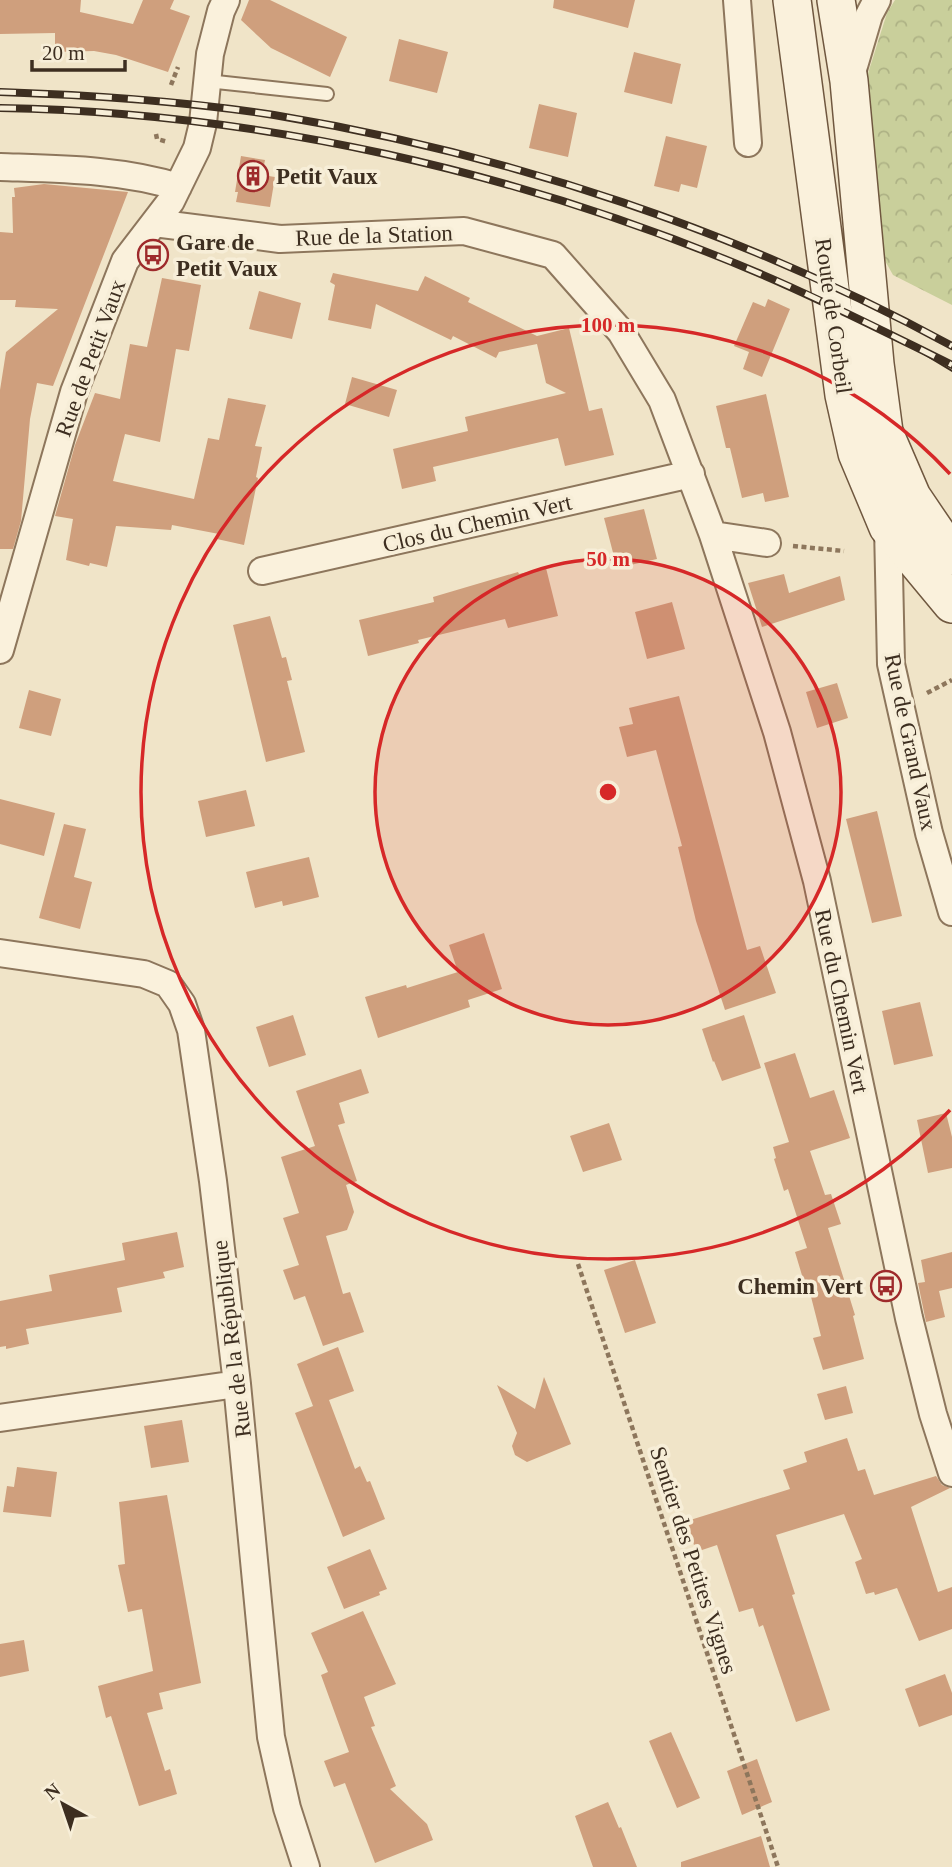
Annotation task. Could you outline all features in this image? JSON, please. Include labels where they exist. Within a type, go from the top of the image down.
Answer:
[{"type":"main road","name":"Route de Corbeil","points":[[792,0],[844,394],[857,453],[888,527],[952,604]]},
{"type":"main road","name":"Route de Corbeil","points":[[836,0],[849,81],[875,364],[884,432],[912,497],[952,556]]},
{"type":"street","name":"Rue de Petit Vaux","points":[[0,650],[74,392],[125,261],[178,187],[197,148],[210,54],[226,0]]},
{"type":"street","points":[[737,0],[748,143]]},
{"type":"street","points":[[849,81],[869,15],[877,0]]},
{"type":"street","points":[[0,167],[69,170],[148,178],[178,187]]},
{"type":"street","name":"Rue de la Station","points":[[154,223],[280,239],[464,231],[553,255],[621,332],[662,400],[713,535]]},
{"type":"street","name":"Clos du Chemin Vert","points":[[262,571],[691,474]]},
{"type":"street","name":"Rue de Grand Vaux","points":[[888,527],[891,664],[929,833],[952,912]]},
{"type":"street","points":[[713,535],[767,543]]},
{"type":"street","name":"Rue du Chemin Vert","points":[[713,535],[778,732],[817,881],[909,1318],[933,1413],[952,1474]]},
{"type":"street","name":"Rue de la République","points":[[0,953],[144,974],[168,984],[182,1004],[191,1030],[213,1181],[237,1384],[271,1737],[287,1808],[306,1867]]},
{"type":"street","points":[[0,1418],[237,1384]]},
{"type":"lane","points":[[207,81],[327,94]]},
{"type":"path","points":[[171,85],[175,74]]},
{"type":"path","points":[[156,134],[157,139],[173,143]]},
{"type":"path","points":[[767,543],[844,551]]},
{"type":"path","points":[[917,697],[952,680]]},
{"type":"path","name":"Sentier des Petites Vignes","points":[[578,1264],[778,1867]]},
{"type":"green space","points":[[895,0],[952,0],[952,305],[893,275],[878,248],[865,83],[887,13]]},
{"type":"building","points":[[0,0],[81,0],[80,12],[133,24],[143,0],[174,0],[170,9],[190,16],[168,72],[116,55],[94,51],[55,52],[55,33],[0,34]]},
{"type":"building","points":[[249,0],[270,0],[347,37],[330,77],[271,48],[241,20]]},
{"type":"building","points":[[554,0],[635,0],[628,28],[553,8]]},
{"type":"building","points":[[399,39],[448,52],[437,93],[389,81]]},
{"type":"building","points":[[634,52],[681,64],[672,104],[624,92]]},
{"type":"building","points":[[539,104],[577,113],[568,157],[529,148]]},
{"type":"building","points":[[666,136],[707,146],[697,188],[681,184],[679,192],[654,186]]},
{"type":"building","name":"Petit Vaux","points":[[241,156],[265,160],[262,175],[275,177],[270,207],[236,202]]},
{"type":"building","points":[[44,184],[128,192],[53,386],[37,383],[30,419],[21,521],[13,549],[0,549],[0,390],[6,352],[58,309],[15,307],[16,300],[0,300],[0,232],[13,233],[14,188]]},
{"type":"building","points":[[333,273],[418,291],[425,276],[470,298],[468,302],[537,336],[569,328],[589,411],[602,408],[614,455],[565,466],[558,438],[433,467],[436,481],[402,489],[393,449],[468,431],[465,417],[566,393],[546,383],[537,344],[499,352],[496,358],[453,336],[451,340],[376,304],[371,329],[328,320],[335,285],[330,282]]},
{"type":"building","points":[[162,278],[201,285],[189,351],[176,349],[160,442],[125,434],[113,481],[194,499],[208,438],[219,440],[228,398],[266,405],[255,446],[262,447],[244,545],[217,539],[219,534],[172,525],[171,530],[116,526],[107,567],[66,560],[73,519],[55,516],[75,445],[95,393],[120,399],[130,344],[147,347]]},
{"type":"building","points":[[259,291],[301,303],[292,339],[249,329]]},
{"type":"building","points":[[768,299],[790,309],[762,377],[743,369],[749,352],[734,346],[753,302],[765,307]]},
{"type":"building","points":[[352,377],[397,390],[389,417],[345,404]]},
{"type":"building","points":[[766,394],[789,497],[765,502],[763,493],[742,498],[716,406]]},
{"type":"building","points":[[644,509],[657,559],[617,568],[604,518]]},
{"type":"building","points":[[546,568],[558,616],[508,628],[505,619],[418,640],[419,643],[368,656],[359,620],[434,602],[433,597],[518,572],[519,574]]},
{"type":"building","points":[[784,574],[789,593],[840,576],[845,600],[762,627],[748,583]]},
{"type":"building","points":[[672,602],[685,649],[647,659],[635,612]]},
{"type":"building","points":[[270,616],[282,658],[286,657],[292,680],[287,681],[305,752],[266,762],[233,625]]},
{"type":"building","points":[[837,683],[848,718],[817,728],[806,692]]},
{"type":"building","points":[[29,690],[61,699],[51,736],[19,728]]},
{"type":"building","points":[[679,696],[747,950],[760,946],[776,993],[725,1010],[696,921],[678,847],[682,846],[656,750],[627,757],[619,727],[633,724],[629,708]]},
{"type":"building","points":[[246,790],[255,826],[206,837],[198,801]]},
{"type":"building","points":[[0,799],[55,813],[44,856],[0,844]]},
{"type":"building","points":[[877,811],[902,916],[872,923],[846,819]]},
{"type":"building","points":[[64,824],[86,829],[74,877],[92,882],[80,929],[39,918]]},
{"type":"building","points":[[309,857],[319,897],[283,906],[282,901],[255,908],[246,872]]},
{"type":"building","points":[[484,933],[502,989],[468,1000],[470,1007],[378,1038],[365,997],[406,985],[407,988],[458,972],[449,945]]},
{"type":"building","points":[[920,1002],[933,1056],[894,1065],[882,1011]]},
{"type":"building","points":[[293,1015],[306,1055],[269,1067],[256,1027]]},
{"type":"building","points":[[744,1015],[761,1068],[722,1081],[702,1029]]},
{"type":"building","points":[[795,1053],[810,1098],[834,1090],[850,1138],[810,1151],[825,1195],[831,1194],[841,1224],[828,1228],[855,1315],[853,1316],[864,1359],[823,1370],[813,1338],[821,1336],[807,1281],[804,1282],[795,1252],[807,1248],[788,1189],[784,1191],[774,1159],[773,1147],[789,1142],[764,1063]]},
{"type":"building","points":[[361,1069],[369,1093],[339,1103],[345,1123],[338,1125],[357,1181],[346,1185],[354,1212],[347,1230],[326,1236],[343,1294],[350,1292],[364,1332],[323,1346],[305,1296],[294,1300],[283,1270],[299,1265],[283,1218],[299,1213],[281,1157],[315,1146],[296,1091]]},
{"type":"building","points":[[946,1113],[952,1137],[952,1168],[928,1173],[917,1120]]},
{"type":"building","points":[[609,1123],[622,1160],[583,1172],[570,1136]]},
{"type":"building","points":[[177,1232],[184,1267],[163,1272],[165,1278],[117,1288],[122,1312],[26,1329],[29,1344],[6,1349],[6,1346],[0,1347],[0,1301],[52,1291],[49,1275],[125,1260],[122,1243]]},
{"type":"building","points":[[952,1252],[952,1288],[939,1291],[945,1317],[926,1322],[918,1283],[925,1282],[921,1260]]},
{"type":"building","points":[[635,1260],[656,1323],[625,1333],[604,1270]]},
{"type":"building","points":[[338,1347],[354,1391],[329,1400],[355,1469],[360,1466],[367,1482],[370,1481],[385,1519],[343,1537],[295,1413],[326,1401],[313,1406],[297,1364]]},
{"type":"building","points":[[544,1377],[571,1444],[527,1462],[515,1455],[512,1446],[517,1433],[497,1385],[535,1409]]},
{"type":"building","points":[[846,1386],[853,1413],[825,1420],[817,1394]]},
{"type":"building","points":[[182,1420],[189,1462],[151,1468],[144,1426]]},
{"type":"building","points":[[847,1438],[858,1471],[865,1469],[874,1495],[936,1476],[942,1485],[950,1488],[911,1507],[938,1592],[952,1587],[952,1629],[919,1641],[897,1588],[875,1595],[874,1592],[866,1594],[855,1562],[862,1559],[844,1514],[776,1535],[795,1594],[792,1595],[830,1710],[796,1722],[763,1625],[759,1627],[753,1608],[739,1612],[717,1545],[696,1552],[687,1521],[790,1489],[783,1470],[807,1462],[804,1452]]},
{"type":"building","points":[[17,1467],[57,1472],[51,1517],[3,1512],[7,1486],[14,1487]]},
{"type":"building","points":[[167,1495],[201,1683],[159,1693],[163,1709],[147,1713],[165,1771],[170,1769],[177,1794],[139,1806],[111,1716],[106,1718],[98,1686],[153,1671],[142,1609],[128,1612],[118,1565],[125,1564],[119,1502]]},
{"type":"building","points":[[370,1549],[387,1589],[379,1592],[380,1595],[344,1609],[327,1567]]},
{"type":"building","points":[[363,1611],[396,1684],[364,1697],[375,1726],[371,1727],[396,1786],[390,1789],[427,1824],[433,1840],[375,1863],[345,1783],[334,1787],[324,1761],[349,1752],[321,1675],[328,1672],[311,1633]]},
{"type":"building","points":[[24,1640],[29,1671],[0,1677],[0,1644]]},
{"type":"building","points":[[945,1674],[952,1693],[952,1715],[919,1727],[905,1689]]},
{"type":"building","points":[[671,1732],[700,1798],[677,1808],[649,1741]]},
{"type":"building","points":[[757,1759],[772,1802],[742,1815],[727,1771]]},
{"type":"building","points":[[608,1802],[637,1867],[593,1867],[575,1816]]},
{"type":"building","points":[[761,1836],[770,1867],[681,1867],[681,1862]]},
{"type":"tram line","points":[[889,333],[952,371]]},
{"type":"railway","points":[[0,92],[137,99],[274,115],[362,131],[537,175],[623,202],[791,267],[952,346]]},
{"type":"railway","points":[[0,108],[97,112],[193,121],[290,135],[481,177],[666,236],[830,305],[952,365]]},
{"type":"place","name":"Petit Vaux","points":[[253,176]]},
{"type":"place","name":"Gare de Petit Vaux","points":[[153,255]]},
{"type":"place","name":"Chemin Vert","points":[[886,1286]]}]
